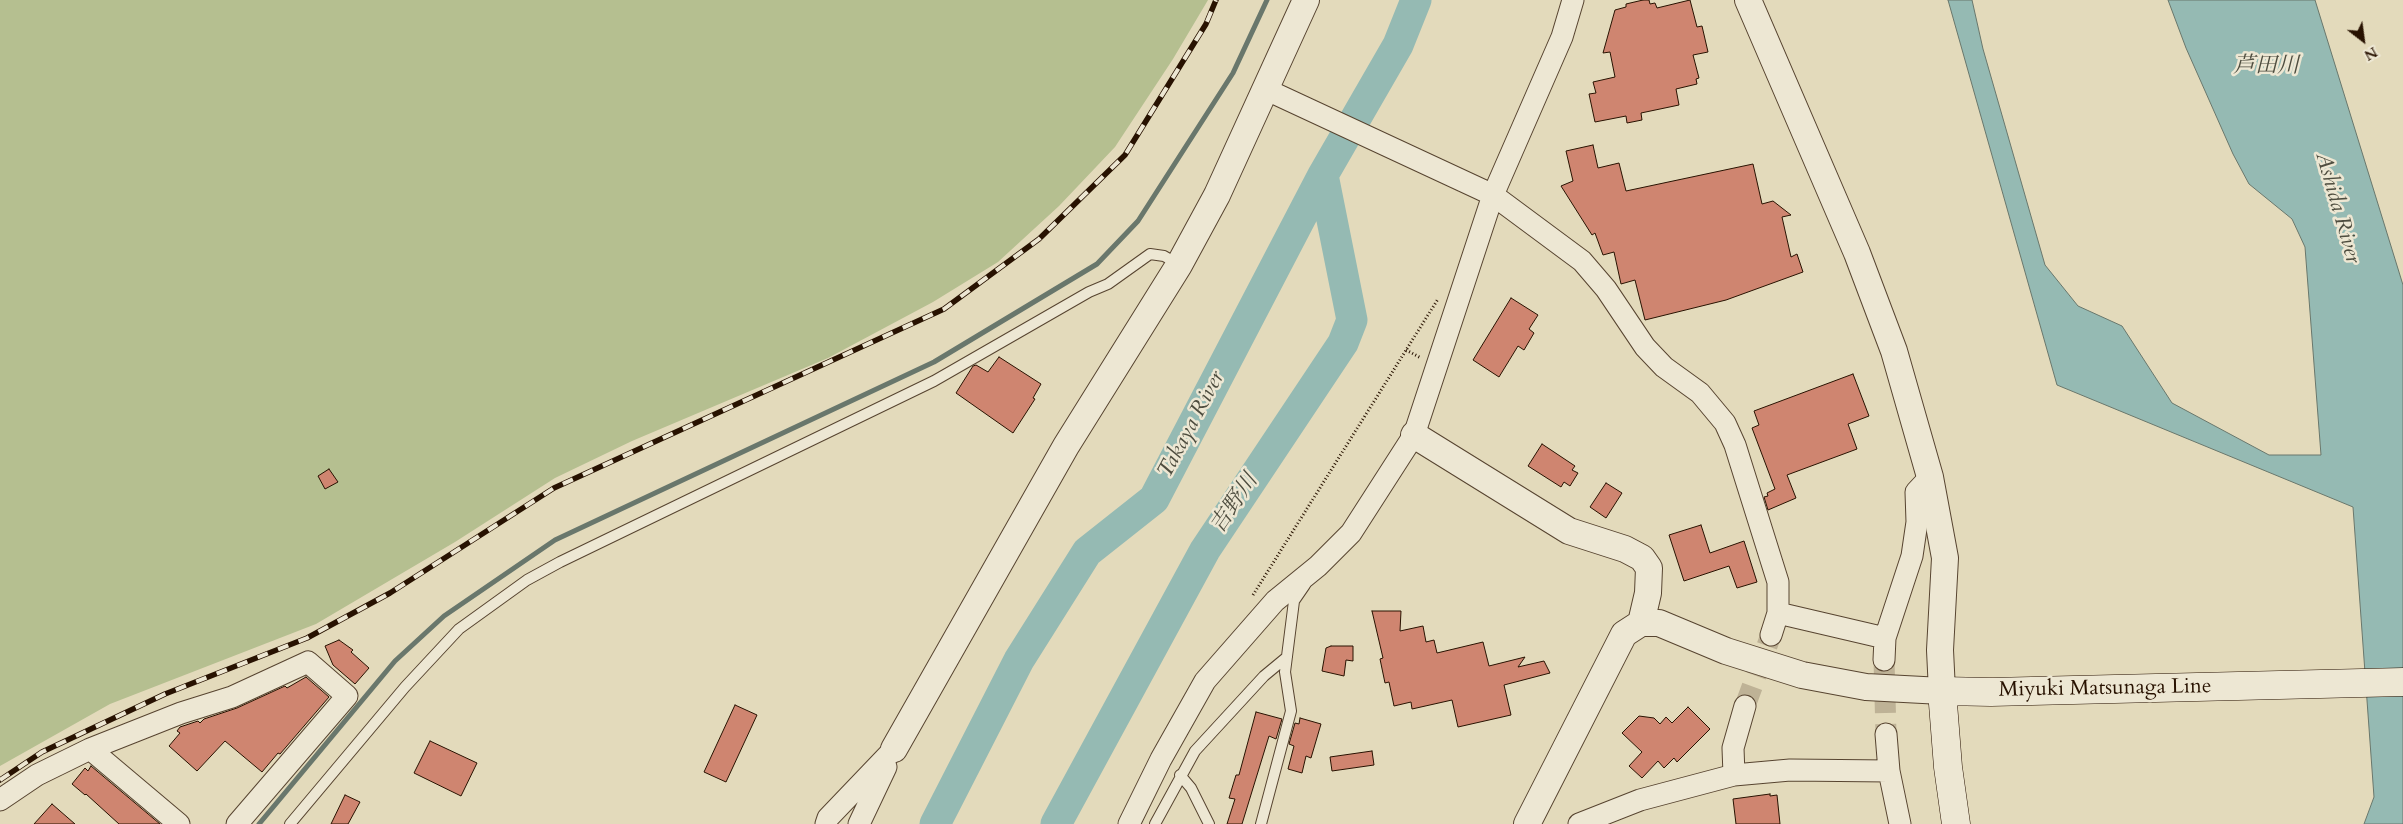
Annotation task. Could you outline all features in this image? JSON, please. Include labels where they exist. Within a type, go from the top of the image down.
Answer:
[{"type":"main road","name":"Miyuki Matsunaga Line","points":[[1942,691],[1992,692],[2403,682]]},
{"type":"main road","points":[[1942,691],[1948,767],[1956,824]]},
{"type":"street","points":[[859,824],[894,748],[1066,446],[1179,265],[1217,194],[1306,0]]},
{"type":"street","points":[[1129,824],[1161,759],[1205,681],[1275,601],[1318,566],[1351,533],[1414,435],[1490,193],[1562,36],[1573,0]]},
{"type":"street","points":[[1527,824],[1624,634],[1641,623],[1659,623],[1726,651],[1802,675],[1866,686],[1942,691],[1940,650],[1945,558],[1930,477],[1894,352],[1857,253],[1748,0]]},
{"type":"street","points":[[1265,89],[1490,193],[1582,261],[1606,289],[1645,347],[1664,367],[1700,393],[1725,423],[1735,445],[1778,582],[1778,613],[1771,635]]},
{"type":"street","points":[[1414,435],[1569,531],[1625,549],[1642,558],[1649,568],[1648,593],[1641,623]]},
{"type":"street","points":[[1884,660],[1885,638],[1912,556],[1917,522],[1916,492],[1930,477]]},
{"type":"street","points":[[1778,613],[1885,638]]},
{"type":"street","points":[[0,800],[37,775],[90,750],[181,713],[232,697],[308,662],[347,696],[237,824]]},
{"type":"street","points":[[1734,775],[1733,748],[1745,706]]},
{"type":"street","points":[[1886,734],[1890,771],[1900,824]]},
{"type":"street","points":[[826,824],[828,818],[894,748]]},
{"type":"street","points":[[90,750],[178,824]]},
{"type":"street","points":[[1579,824],[1640,800],[1734,775],[1790,770],[1890,771]]},
{"type":"lane","points":[[290,824],[405,687],[459,629],[527,580],[560,562],[934,381],[1089,292],[1108,284],[1150,254],[1164,256],[1179,265]]},
{"type":"lane","points":[[1261,824],[1291,711],[1285,672],[1294,601],[1318,566]]},
{"type":"lane","points":[[1155,824],[1180,775],[1195,751],[1264,676],[1287,657]]},
{"type":"lane","points":[[1180,775],[1191,788],[1209,824]]},
{"type":"path","points":[[1253,596],[1440,295]]},
{"type":"path","points":[[1406,350],[1410,353]]},
{"type":"green space","points":[[0,0],[1208,0],[1173,59],[1115,147],[1059,206],[998,262],[933,302],[828,358],[632,441],[555,478],[455,542],[316,624],[110,704],[0,766]]},
{"type":"water","name":"芦田川","points":[[1948,0],[1972,0],[1983,49],[2045,265],[2078,306],[2122,326],[2172,403],[2269,455],[2321,455],[2305,247],[2292,219],[2249,184],[2233,154],[2186,48],[2168,0],[2315,0],[2403,285],[2403,824],[2364,824],[2374,797],[2353,507],[2057,385]]},
{"type":"building","points":[[1649,0],[1650,4],[1655,3],[1657,8],[1690,0],[1697,27],[1702,26],[1708,52],[1693,55],[1699,78],[1696,79],[1697,84],[1676,89],[1679,105],[1641,113],[1642,120],[1627,123],[1626,116],[1595,122],[1589,94],[1596,93],[1593,82],[1615,77],[1610,52],[1603,53],[1615,10],[1626,7],[1626,4]]},
{"type":"building","points":[[1593,145],[1598,168],[1619,163],[1626,191],[1753,164],[1762,204],[1773,201],[1791,215],[1782,217],[1791,257],[1797,254],[1803,272],[1726,300],[1645,320],[1635,280],[1621,284],[1614,252],[1603,255],[1595,233],[1592,235],[1561,186],[1573,181],[1566,151]]},
{"type":"building","points":[[1511,298],[1538,315],[1529,329],[1534,333],[1524,350],[1518,346],[1499,377],[1473,360]]},
{"type":"building","points":[[999,357],[1041,384],[1033,398],[1035,399],[1013,433],[956,393],[973,366],[976,365],[988,372]]},
{"type":"building","points":[[1853,374],[1869,416],[1848,424],[1857,449],[1787,475],[1796,498],[1768,510],[1764,497],[1768,496],[1767,493],[1775,489],[1752,428],[1759,425],[1754,411]]},
{"type":"building","points":[[1542,444],[1575,466],[1572,470],[1578,473],[1570,486],[1564,482],[1561,487],[1528,466]]},
{"type":"building","points":[[329,469],[338,482],[325,489],[318,476]]},
{"type":"building","points":[[1606,483],[1622,493],[1606,518],[1590,507]]},
{"type":"building","points":[[1701,525],[1710,553],[1744,541],[1757,582],[1737,588],[1729,566],[1684,581],[1669,535]]},
{"type":"building","points":[[1372,611],[1401,611],[1400,631],[1423,626],[1426,642],[1434,640],[1437,653],[1483,642],[1489,666],[1525,657],[1518,667],[1544,661],[1550,673],[1504,685],[1511,715],[1458,727],[1452,700],[1412,709],[1411,702],[1394,706],[1389,682],[1385,683],[1380,659],[1383,658]]},
{"type":"building","points":[[339,640],[353,650],[351,652],[369,668],[355,684],[333,665],[325,646]]},
{"type":"building","points":[[1331,646],[1353,646],[1353,661],[1346,660],[1344,676],[1322,671],[1326,648]]},
{"type":"building","points":[[306,677],[329,697],[262,772],[225,741],[197,771],[169,746],[180,733],[177,731],[180,727],[198,721],[200,723],[204,719],[237,708],[285,686],[287,688]]},
{"type":"building","points":[[735,705],[757,715],[726,782],[704,772]]},
{"type":"building","points":[[1688,707],[1710,729],[1677,762],[1674,758],[1664,768],[1658,761],[1642,778],[1629,766],[1642,752],[1622,733],[1639,716],[1654,718],[1660,724],[1666,717],[1672,723]]},
{"type":"building","points":[[1256,712],[1282,719],[1276,739],[1269,736],[1242,824],[1227,824],[1235,799],[1229,798],[1236,775],[1239,775]]},
{"type":"building","points":[[1300,718],[1321,724],[1311,758],[1306,756],[1302,773],[1288,769],[1294,746],[1289,744],[1295,723],[1299,724]]},
{"type":"building","points":[[430,741],[477,763],[461,796],[414,773]]},
{"type":"building","points":[[1372,751],[1374,765],[1332,771],[1330,757]]},
{"type":"building","points":[[91,766],[160,824],[119,824],[72,784],[85,768],[88,771]]},
{"type":"building","points":[[1770,794],[1770,796],[1777,795],[1780,824],[1736,824],[1733,799]]},
{"type":"building","points":[[345,795],[360,802],[348,824],[331,824]]},
{"type":"building","points":[[52,804],[75,824],[34,824]]},
{"type":"waterway","points":[[259,824],[395,661],[444,616],[555,540],[934,362],[1097,264],[1138,221],[1233,73],[1267,0]]},
{"type":"waterway","name":"Takaya River","points":[[935,824],[1019,660],[1087,552],[1154,499],[1323,175],[1398,45],[1416,0]]},
{"type":"waterway","name":"吉野川","points":[[1056,824],[1205,550],[1343,343],[1352,320],[1323,175]]},
{"type":"tunnel","points":[[1745,706],[1771,635]]},
{"type":"tunnel","points":[[1884,660],[1886,734]]},
{"type":"railway","points":[[0,780],[42,752],[165,694],[307,638],[390,593],[554,488],[944,309],[1039,239],[1125,155],[1206,24],[1216,0]]},
{"type":"water label","name":"Ashida River","points":[[2337,208]]}]
